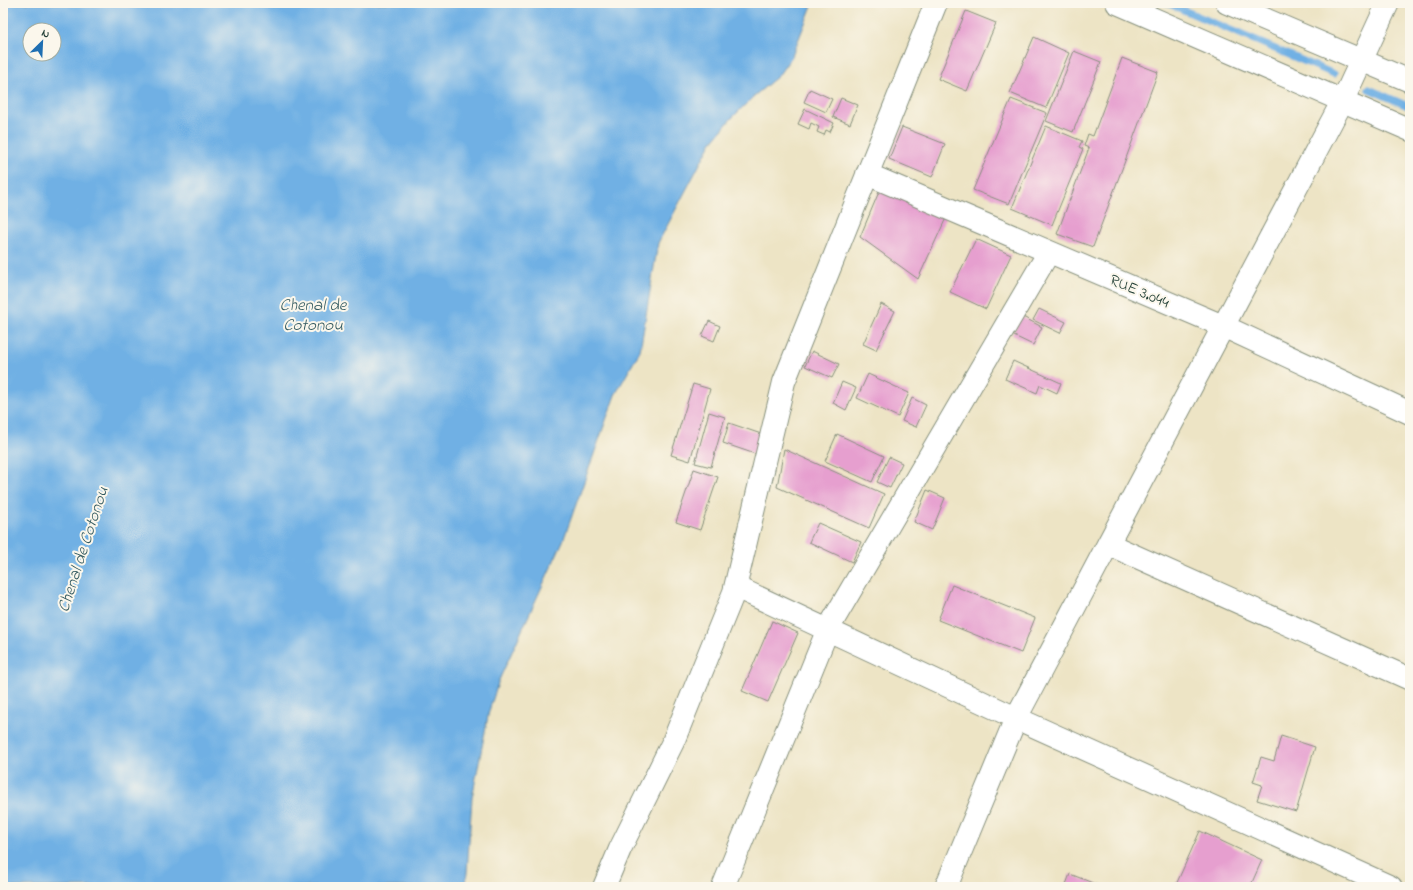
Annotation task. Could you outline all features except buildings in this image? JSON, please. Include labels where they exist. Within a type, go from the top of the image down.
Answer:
[{"type":"street","points":[[604,887],[620,849],[673,742],[736,587],[784,382],[936,3]]},
{"type":"street","points":[[1117,3],[1410,130]]},
{"type":"street","points":[[1227,3],[1410,80]]},
{"type":"street","points":[[946,887],[1016,718],[1343,100],[1388,3]]},
{"type":"street","name":"RUE 3.044","points":[[867,174],[1223,326],[1410,413]]},
{"type":"street","points":[[722,887],[828,629],[1049,252]]},
{"type":"street","points":[[1108,544],[1410,679]]},
{"type":"street","points":[[736,587],[1016,718],[1391,887]]},
{"type":"water","name":"Chenal de Cotonou","points":[[3,3],[813,3],[792,56],[778,76],[754,96],[730,120],[711,143],[658,243],[640,351],[615,395],[563,541],[499,680],[489,711],[472,798],[466,887],[3,887]]},
{"type":"waterway","points":[[1167,3],[1334,74]]},
{"type":"waterway","points":[[1369,89],[1410,107]]}]
